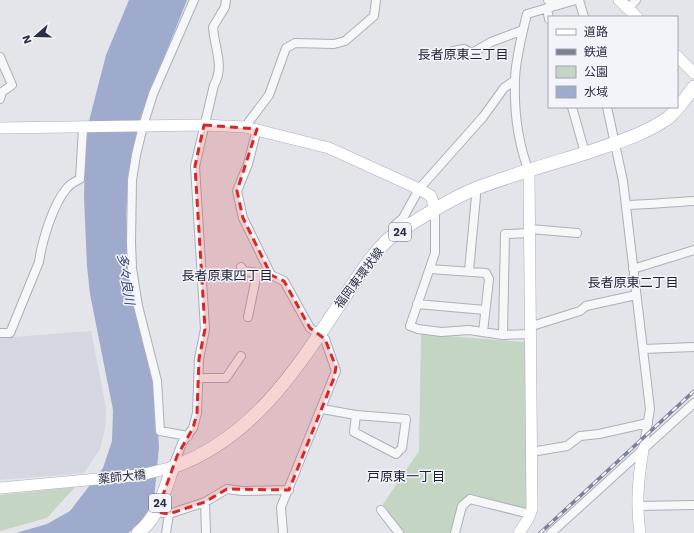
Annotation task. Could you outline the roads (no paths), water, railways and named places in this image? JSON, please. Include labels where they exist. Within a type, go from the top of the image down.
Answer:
[{"type":"main road","name":"福岡東環状線","points":[[678,106],[694,87]]},
{"type":"main road","name":"福岡東環状線","points":[[173,467],[200,456],[239,431],[274,397],[367,264],[389,239],[436,209],[476,189],[615,143],[650,129],[670,116],[677,108]]},
{"type":"main road","name":"24","points":[[138,533],[163,513],[173,467]]},
{"type":"street","points":[[188,436],[160,431],[157,381],[138,306],[131,243],[131,203],[136,155],[143,126],[153,94],[194,0]]},
{"type":"street","points":[[173,467],[182,444],[193,428],[197,413],[199,360],[205,329],[195,166],[204,125],[220,68],[213,27],[225,7],[226,0]]},
{"type":"street","points":[[245,127],[269,95],[286,48],[295,43],[334,44],[346,41],[374,16],[376,0]]},
{"type":"street","points":[[519,533],[532,509],[531,330],[529,172],[522,152],[518,132],[515,80],[527,14],[547,4],[564,3],[576,0]]},
{"type":"street","points":[[579,0],[584,16]]},
{"type":"street","points":[[619,0],[636,16]]},
{"type":"street","points":[[628,9],[636,0]]},
{"type":"street","points":[[547,4],[549,16]]},
{"type":"street","points":[[453,51],[464,49],[472,53],[491,42],[523,30]]},
{"type":"street","points":[[0,57],[12,85],[2,92],[0,99]]},
{"type":"street","points":[[678,57],[694,73]]},
{"type":"street","points":[[394,226],[403,218],[419,189],[483,117],[504,88],[515,80]]},
{"type":"street","points":[[572,108],[585,153]]},
{"type":"street","points":[[607,108],[624,181],[650,409],[637,484],[637,506],[640,533]]},
{"type":"street","points":[[0,128],[82,128],[204,125],[245,127],[330,148],[419,189],[431,196],[436,209],[435,253],[410,326],[418,329],[441,332],[469,330],[504,334],[531,330],[580,311],[586,306],[636,294]]},
{"type":"street","points":[[0,333],[10,333],[40,262],[41,250],[60,198],[68,187],[80,179],[82,128]]},
{"type":"street","points":[[257,129],[248,164],[237,191],[243,218],[271,275]]},
{"type":"street","points":[[469,271],[476,189]]},
{"type":"street","points":[[626,205],[653,205],[659,202],[694,201]]},
{"type":"street","points":[[504,334],[505,234],[530,231],[577,233]]},
{"type":"street","points":[[634,269],[694,250]]},
{"type":"street","points":[[241,267],[244,271],[271,275],[284,281],[310,328],[325,339],[336,371],[322,409],[281,507],[283,533]]},
{"type":"street","points":[[430,269],[486,273],[489,279],[483,332]]},
{"type":"street","points":[[248,317],[257,273]]},
{"type":"street","points":[[417,304],[485,310]]},
{"type":"street","points":[[643,348],[694,347]]},
{"type":"street","points":[[199,378],[226,378],[240,356]]},
{"type":"street","points":[[551,533],[693,407]]},
{"type":"street","points":[[322,409],[356,415],[406,419],[402,448],[396,454],[354,432],[356,415]]},
{"type":"street","points":[[531,452],[567,446],[580,436],[599,434],[648,423]]},
{"type":"street","name":"薬師大橋","points":[[0,488],[83,481],[160,472],[173,467]]},
{"type":"street","points":[[166,533],[163,513],[205,502],[227,489],[242,491],[289,490]]},
{"type":"street","points":[[455,533],[462,506],[470,499],[530,514]]},
{"type":"street","points":[[205,502],[206,533]]},
{"type":"street","points":[[637,506],[694,506]]},
{"type":"street","points":[[381,510],[399,533]]},
{"type":"water","name":"多々良川","points":[[129,0],[187,0],[141,115],[130,171],[126,213],[128,259],[156,398],[159,447],[153,510],[141,523],[128,533],[16,533],[47,524],[70,511],[103,468],[112,441],[113,410],[90,294],[87,266],[84,198],[85,148],[89,121],[106,55]]},
{"type":"railway","points":[[540,533],[694,391]]},
{"type":"district","name":"長者原東三丁目","points":[[463,54]]},
{"type":"district","name":"長者原東四丁目","points":[[227,275]]},
{"type":"district","name":"長者原東二丁目","points":[[633,282]]},
{"type":"district","name":"戸原東一丁目","points":[[406,476]]}]
